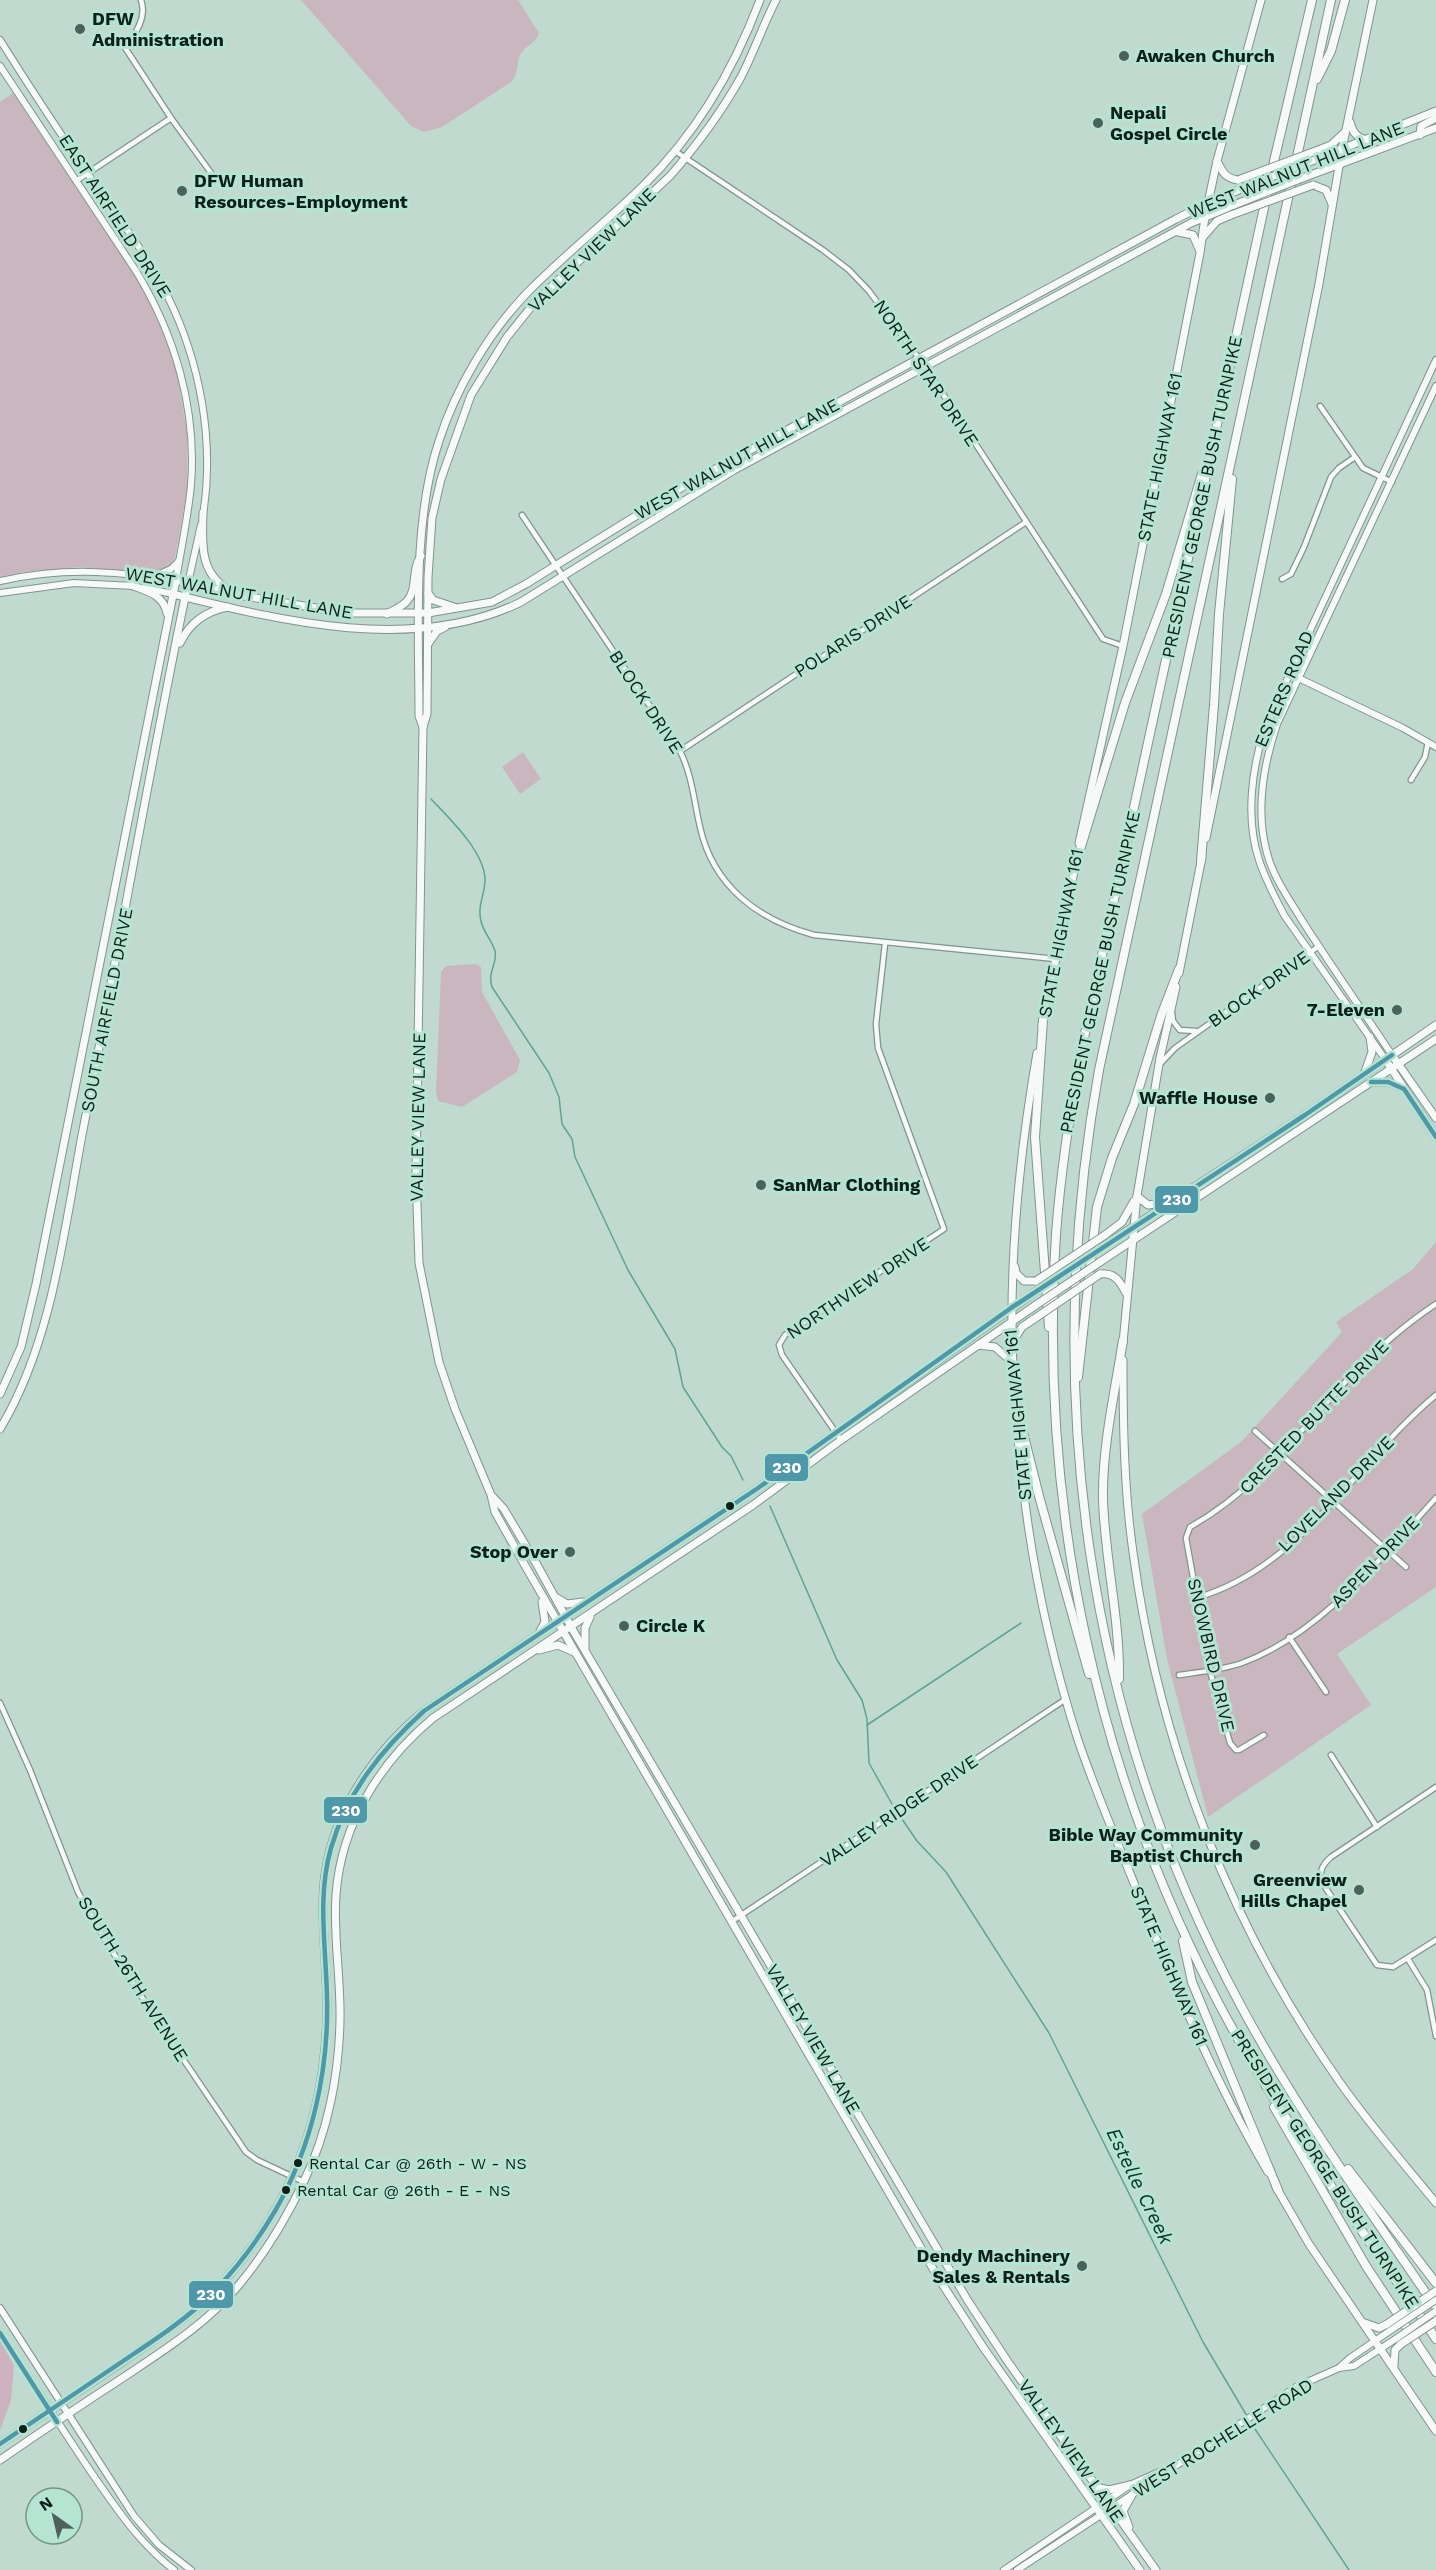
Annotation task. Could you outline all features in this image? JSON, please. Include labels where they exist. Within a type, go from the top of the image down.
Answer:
[{"type":"highway","points":[[1306,33],[1307,0]]},
{"type":"highway","name":"PRESIDENT GEORGE BUSH TURNPIKE","points":[[1312,0],[1275,157],[1072,1098],[1061,1175],[1055,1242],[1053,1361],[1056,1431],[1070,1555],[1081,1619],[1103,1710],[1139,1823],[1180,1925],[1218,2002],[1257,2071],[1436,2339]]},
{"type":"highway","name":"PRESIDENT GEORGE BUSH TURNPIKE","points":[[1331,0],[1092,1108],[1076,1246],[1073,1314],[1075,1401],[1080,1475],[1089,1551],[1102,1620],[1119,1692],[1155,1812],[1205,1933],[1253,2027],[1324,2141],[1436,2310]]},
{"type":"highway","points":[[1312,90],[1331,51],[1345,0]]},
{"type":"highway","points":[[1075,866],[1125,703],[1166,594],[1190,506],[1213,442]]},
{"type":"highway","points":[[1201,861],[1214,705],[1218,614],[1234,447]]},
{"type":"highway","points":[[1075,1401],[1097,1208],[1112,1158],[1134,1104],[1161,1016],[1179,969]]},
{"type":"highway","points":[[1043,1020],[1035,1137],[1053,1361]]},
{"type":"highway","points":[[1119,1692],[1119,1645],[1103,1498],[1123,1340]]},
{"type":"highway","points":[[1014,1397],[1081,1652],[1103,1710]]},
{"type":"highway","points":[[1180,1925],[1192,1982],[1278,2190]]},
{"type":"highway","points":[[1257,2071],[1279,2117],[1366,2266],[1436,2372]]},
{"type":"highway","points":[[1324,2141],[1361,2184],[1436,2283]]},
{"type":"main road","name":"VALLEY VIEW LANE","points":[[423,727],[419,716],[418,613],[421,556],[425,506],[439,439],[472,368],[488,342],[526,294],[643,186],[697,123],[728,72],[760,0]]},
{"type":"main road","name":"VALLEY VIEW LANE","points":[[776,0],[741,77],[706,132],[686,158],[670,176],[535,302],[512,330],[471,395],[441,479],[431,522],[426,714],[423,727],[416,1175],[419,1263],[439,1362],[468,1444],[491,1495],[495,1512],[556,1621],[939,2279],[1000,2371],[1140,2570]]},
{"type":"main road","name":"STATE HIGHWAY 161","points":[[1261,0],[1217,161],[1205,217],[1203,238],[1123,646],[1082,824],[1043,1020],[1026,1117],[1013,1262],[1010,1322],[1014,1397],[1021,1480],[1032,1551],[1046,1620],[1066,1699],[1093,1781],[1162,1956],[1247,2137],[1309,2244],[1436,2431]]},
{"type":"main road","points":[[1373,0],[1342,149],[1319,284],[1158,1066],[1131,1241],[1123,1340],[1123,1427],[1133,1558],[1159,1692],[1187,1784],[1219,1865],[1239,1910],[1310,2037],[1359,2109],[1436,2203]]},
{"type":"main road","name":"WEST WALNUT HILL LANE","points":[[176,580],[244,596],[346,614],[418,613],[492,602],[556,566],[725,463],[1208,203],[1436,111]]},
{"type":"main road","points":[[1420,135],[1421,126],[1436,118]]},
{"type":"main road","points":[[1349,120],[1353,132],[1359,138],[1367,140]]},
{"type":"main road","name":"WEST WALNUT HILL LANE","points":[[173,594],[339,627],[367,630],[448,625],[500,613],[730,473],[1176,232],[1234,205],[1436,128]]},
{"type":"main road","points":[[1217,161],[1223,174],[1238,180],[1331,145],[1347,129]]},
{"type":"main road","points":[[1203,238],[1217,221],[1313,185],[1326,190],[1332,204]]},
{"type":"main road","points":[[1176,232],[1193,235],[1200,253]]},
{"type":"main road","points":[[1110,255],[1114,265]]},
{"type":"main road","points":[[812,416],[817,426]]},
{"type":"main road","points":[[725,463],[730,473]]},
{"type":"main road","points":[[203,513],[201,549],[206,565],[221,585],[244,596]]},
{"type":"main road","points":[[386,614],[406,603],[415,564],[421,556]]},
{"type":"main road","name":"SOUTH AIRFIELD DRIVE","points":[[0,1394],[21,1347],[45,1239],[167,614],[176,580]]},
{"type":"main road","name":"SOUTH AIRFIELD DRIVE","points":[[0,1429],[26,1381],[37,1352],[61,1242],[188,583]]},
{"type":"main road","points":[[130,585],[153,593],[162,601],[167,614]]},
{"type":"main road","points":[[428,592],[433,600],[439,603],[469,607]]},
{"type":"main road","points":[[175,654],[183,636],[196,620],[207,613],[231,606]]},
{"type":"main road","points":[[427,647],[437,632],[448,625]]},
{"type":"main road","points":[[0,2444],[162,2335],[195,2309],[218,2287],[249,2249],[293,2175],[319,2092],[326,2035],[326,1971],[322,1904],[329,1858],[346,1806],[358,1784],[380,1753],[406,1726],[424,1711],[556,1621],[698,1529],[1011,1308],[1305,1115],[1436,1025]]},
{"type":"main road","points":[[1363,1074],[1372,1052],[1370,1037]]},
{"type":"main road","points":[[0,2460],[168,2348],[206,2318],[238,2287],[257,2262],[304,2182],[323,2132],[334,2082],[340,2020],[336,1895],[346,1842],[369,1790],[397,1752],[413,1735],[433,1718],[592,1614],[787,1481],[841,1440],[1010,1322],[1436,1039]]},
{"type":"main road","name":"ESTERS ROAD","points":[[1392,1054],[1436,1118]]},
{"type":"main road","name":"ESTERS ROAD","points":[[1385,1059],[1436,1137]]},
{"type":"main road","points":[[1371,1082],[1389,1082],[1404,1089]]},
{"type":"main road","points":[[1305,1115],[1310,1123]]},
{"type":"main road","points":[[1013,1262],[1016,1273],[1024,1281],[1036,1281],[1122,1222],[1137,1196]]},
{"type":"main road","points":[[1137,1196],[1148,1205],[1155,1206],[1171,1201]]},
{"type":"main road","points":[[45,1239],[61,1242]]},
{"type":"main road","points":[[1012,1344],[1022,1327],[1100,1274],[1113,1275],[1120,1281],[1126,1293]]},
{"type":"main road","points":[[978,1345],[995,1347],[1013,1364]]},
{"type":"main road","name":"VALLEY VIEW LANE","points":[[491,1495],[504,1509],[557,1598],[564,1616],[585,1652],[951,2273],[1008,2362],[1156,2570]]},
{"type":"main road","points":[[698,1529],[704,1538]]},
{"type":"main road","points":[[538,1634],[546,1617],[539,1591]]},
{"type":"main road","points":[[557,1598],[573,1604],[601,1593]]},
{"type":"main road","points":[[585,1652],[585,1628],[592,1614]]},
{"type":"main road","points":[[534,1651],[558,1645],[575,1653]]},
{"type":"main road","points":[[406,1726],[413,1735]]},
{"type":"main road","points":[[326,1971],[339,1971]]},
{"type":"main road","points":[[843,2114],[853,2108]]},
{"type":"main road","points":[[939,2279],[951,2273]]},
{"type":"main road","points":[[1363,2322],[1379,2328],[1389,2327],[1436,2291]]},
{"type":"main road","points":[[195,2309],[206,2318]]},
{"type":"main road","points":[[1394,2367],[1395,2350],[1399,2341],[1436,2321]]},
{"type":"main road","points":[[1096,2487],[1109,2490],[1130,2485]]},
{"type":"main road","points":[[1132,2495],[1123,2511],[1125,2520],[1141,2550]]},
{"type":"street","points":[[141,0],[142,18],[133,38],[124,46],[171,118],[214,177]]},
{"type":"street","name":"EAST AIRFIELD DRIVE","points":[[0,40],[154,271],[177,315],[198,382],[207,461],[203,513],[188,583]]},
{"type":"street","name":"EAST AIRFIELD DRIVE","points":[[0,66],[136,271],[162,319],[182,379],[190,429],[189,502],[176,580]]},
{"type":"street","points":[[76,181],[171,118]]},
{"type":"street","name":"NORTH STAR DRIVE","points":[[675,151],[823,250],[849,270],[883,308],[926,368],[1103,639],[1123,646]]},
{"type":"street","name":"ESTERS ROAD","points":[[1385,1059],[1284,915],[1274,895],[1258,859],[1254,840],[1252,793],[1258,750],[1265,727],[1288,673],[1436,361]]},
{"type":"street","name":"ESTERS ROAD","points":[[1392,1054],[1319,946],[1271,866],[1263,837],[1261,804],[1271,741],[1436,386]]},
{"type":"street","points":[[1320,406],[1363,468],[1392,482]]},
{"type":"street","points":[[1282,579],[1291,574],[1300,556],[1331,477],[1355,457]]},
{"type":"street","points":[[191,461],[207,461]]},
{"type":"street","name":"BLOCK DRIVE","points":[[522,515],[680,751],[688,770],[700,831],[711,862],[740,898],[761,914],[789,928],[814,935],[885,944],[1056,959]]},
{"type":"street","name":"POLARIS DRIVE","points":[[680,751],[1026,522]]},
{"type":"street","points":[[152,577],[163,574],[179,560]]},
{"type":"street","name":"WEST WALNUT HILL LANE","points":[[0,580],[65,571],[111,571],[176,580]]},
{"type":"street","name":"WEST WALNUT HILL LANE","points":[[0,593],[74,583],[130,585],[173,594]]},
{"type":"street","points":[[1288,673],[1436,746]]},
{"type":"street","points":[[1411,780],[1425,757],[1428,742]]},
{"type":"street","points":[[1254,840],[1263,837]]},
{"type":"street","name":"NORTHVIEW DRIVE","points":[[841,1440],[782,1355],[779,1344],[784,1335],[944,1229],[878,1048],[876,1024],[885,944]]},
{"type":"street","name":"BLOCK DRIVE","points":[[1158,1066],[1175,1048],[1319,946]]},
{"type":"street","name":"BLOCK DRIVE","points":[[1172,1005],[1173,1021],[1179,1030],[1199,1031]]},
{"type":"street","name":"CRESTED BUTTE DRIVE","points":[[1190,1527],[1221,1508],[1282,1455],[1371,1357],[1407,1323],[1436,1304]]},
{"type":"street","name":"LOVELAND DRIVE","points":[[1196,1598],[1217,1592],[1261,1567],[1302,1535],[1414,1415],[1436,1395]]},
{"type":"street","points":[[1255,1431],[1406,1567]]},
{"type":"street","name":"ASPEN DRIVE","points":[[1179,1675],[1210,1671],[1242,1663],[1268,1651],[1289,1637],[1350,1591],[1436,1498]]},
{"type":"street","name":"SNOWBIRD DRIVE","points":[[1190,1527],[1186,1538],[1196,1598],[1210,1671],[1230,1743],[1236,1750],[1244,1749],[1264,1735]]},
{"type":"street","points":[[1289,1637],[1326,1692]]},
{"type":"street","name":"VALLEY RIDGE DRIVE","points":[[731,1922],[1066,1699]]},
{"type":"street","name":"SOUTH 26TH AVENUE","points":[[0,1703],[30,1770],[78,1892],[107,1943],[244,2149],[257,2160],[304,2182]]},
{"type":"street","points":[[1331,1755],[1377,1827]]},
{"type":"street","points":[[1436,1787],[1322,1865],[1321,1881],[1374,1963],[1393,1967],[1436,1940]]},
{"type":"street","points":[[1408,1959],[1427,1990],[1436,2036]]},
{"type":"street","name":"WEST ROCHELLE ROAD","points":[[1339,2368],[1376,2341],[1389,2327],[1436,2300]]},
{"type":"street","points":[[0,2308],[141,2526],[163,2549],[191,2570]]},
{"type":"street","name":"WEST ROCHELLE ROAD","points":[[1017,2570],[1296,2387],[1339,2368],[1354,2366],[1399,2341],[1436,2310]]},
{"type":"street","points":[[10,2323],[0,2331],[57,2422],[133,2531],[148,2548],[174,2570]]},
{"type":"street","name":"WEST ROCHELLE ROAD","points":[[1004,2570],[1130,2485],[1185,2460]]},
{"type":"shaded area","points":[[301,0],[518,0],[539,33],[520,55],[515,76],[511,82],[442,127],[424,132],[411,126]]},
{"type":"shaded area","points":[[13,93],[139,282],[163,330],[176,368],[187,432],[187,491],[175,558],[168,568],[157,573],[80,567],[23,572],[0,577],[0,102]]},
{"type":"shaded area","points":[[523,752],[541,779],[520,794],[502,767]]},
{"type":"shaded area","points":[[476,964],[481,967],[482,992],[520,1060],[517,1072],[462,1107],[438,1101],[436,1092],[441,972],[446,966]]},
{"type":"shaded area","points":[[1436,1242],[1436,1587],[1337,1654],[1371,1705],[1208,1817],[1167,1659],[1142,1514],[1241,1442],[1342,1332],[1336,1322],[1413,1269]]},
{"type":"shaded area","points":[[0,2339],[14,2366],[11,2400],[0,2430]]},
{"type":"waterway","points":[[431,799],[465,836],[483,869],[485,885],[480,916],[496,956],[491,976],[492,987],[549,1073],[559,1097],[562,1124],[572,1139],[575,1157],[628,1270],[675,1349],[683,1387],[722,1447],[731,1456],[743,1480]]},
{"type":"waterway","points":[[770,1506],[837,1660],[862,1700],[867,1719],[869,1763],[892,1804]]},
{"type":"waterway","points":[[867,1725],[1021,1623]]},
{"type":"waterway","name":"Estelle Creek","points":[[902,1819],[917,1841],[946,1872],[1049,2033],[1203,2342],[1247,2416]]},
{"type":"waterway","name":"Estelle Creek","points":[[1249,2420],[1349,2570]]},
{"type":"transit line","name":"230","points":[[0,2444],[159,2337],[193,2311],[212,2294],[241,2260],[275,2211],[299,2161],[316,2108],[321,2080],[327,2025],[323,1903],[331,1848],[346,1808],[356,1790],[380,1756],[424,1711],[758,1488],[1011,1308],[1305,1115],[1392,1055]]},
{"type":"transit line","name":"230","points":[[1371,1082],[1388,1082],[1404,1089],[1436,1137]]},
{"type":"transit line","name":"230","points":[[0,2333],[57,2422]]},
{"type":"place","name":"DFW Administration","points":[[80,29]]},
{"type":"place","name":"Awaken Church","points":[[1124,56]]},
{"type":"place","name":"Nepali Gospel Circle","points":[[1098,123]]},
{"type":"place","name":"DFW Human Resources-Employment","points":[[182,191]]},
{"type":"place","name":"7-Eleven","points":[[1397,1010]]},
{"type":"place","name":"Waffle House","points":[[1270,1098]]},
{"type":"place","name":"SanMar Clothing","points":[[761,1185]]},
{"type":"place","name":"Stop Over","points":[[570,1552]]},
{"type":"place","name":"Circle K","points":[[624,1626]]},
{"type":"place","name":"Bible Way Community Baptist Church","points":[[1255,1845]]},
{"type":"place","name":"Greenview Hills Chapel","points":[[1359,1890]]},
{"type":"place","name":"Rental Car @ 26th - W - NS","points":[[298,2163]]},
{"type":"place","name":"Rental Car @ 26th - E - NS","points":[[286,2190]]},
{"type":"place","name":"Dendy Machinery Sales & Rentals","points":[[1082,2266]]}]
